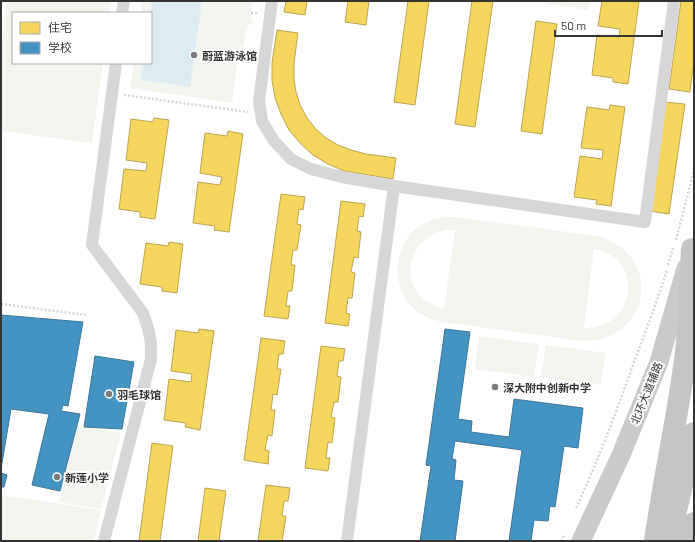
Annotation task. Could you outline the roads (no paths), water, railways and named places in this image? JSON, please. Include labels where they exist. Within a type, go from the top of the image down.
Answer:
[{"type":"highway","points":[[655,541],[661,498],[675,429],[684,365],[690,310],[693,244]]},
{"type":"highway","points":[[669,541],[694,432]]},
{"type":"highway","points":[[688,541],[694,523]]},
{"type":"main road","name":"北环大道辅路","points":[[574,535],[620,455],[659,362],[693,244]]},
{"type":"street","points":[[122,12],[124,1]]},
{"type":"street","points":[[272,1],[259,101],[262,121],[274,141],[291,158],[311,169],[342,177],[394,186],[645,222],[674,1]]},
{"type":"street","points":[[104,541],[151,359],[152,343],[142,313],[92,245],[116,64]]},
{"type":"street","points":[[347,541],[394,186]]},
{"type":"place","name":"蔚蓝游泳馆","points":[[194,55]]},
{"type":"place","name":"深大附中创新中学","points":[[495,387]]},
{"type":"place","name":"羽毛球馆","points":[[109,394]]},
{"type":"place","name":"新莲小学","points":[[57,477]]}]
